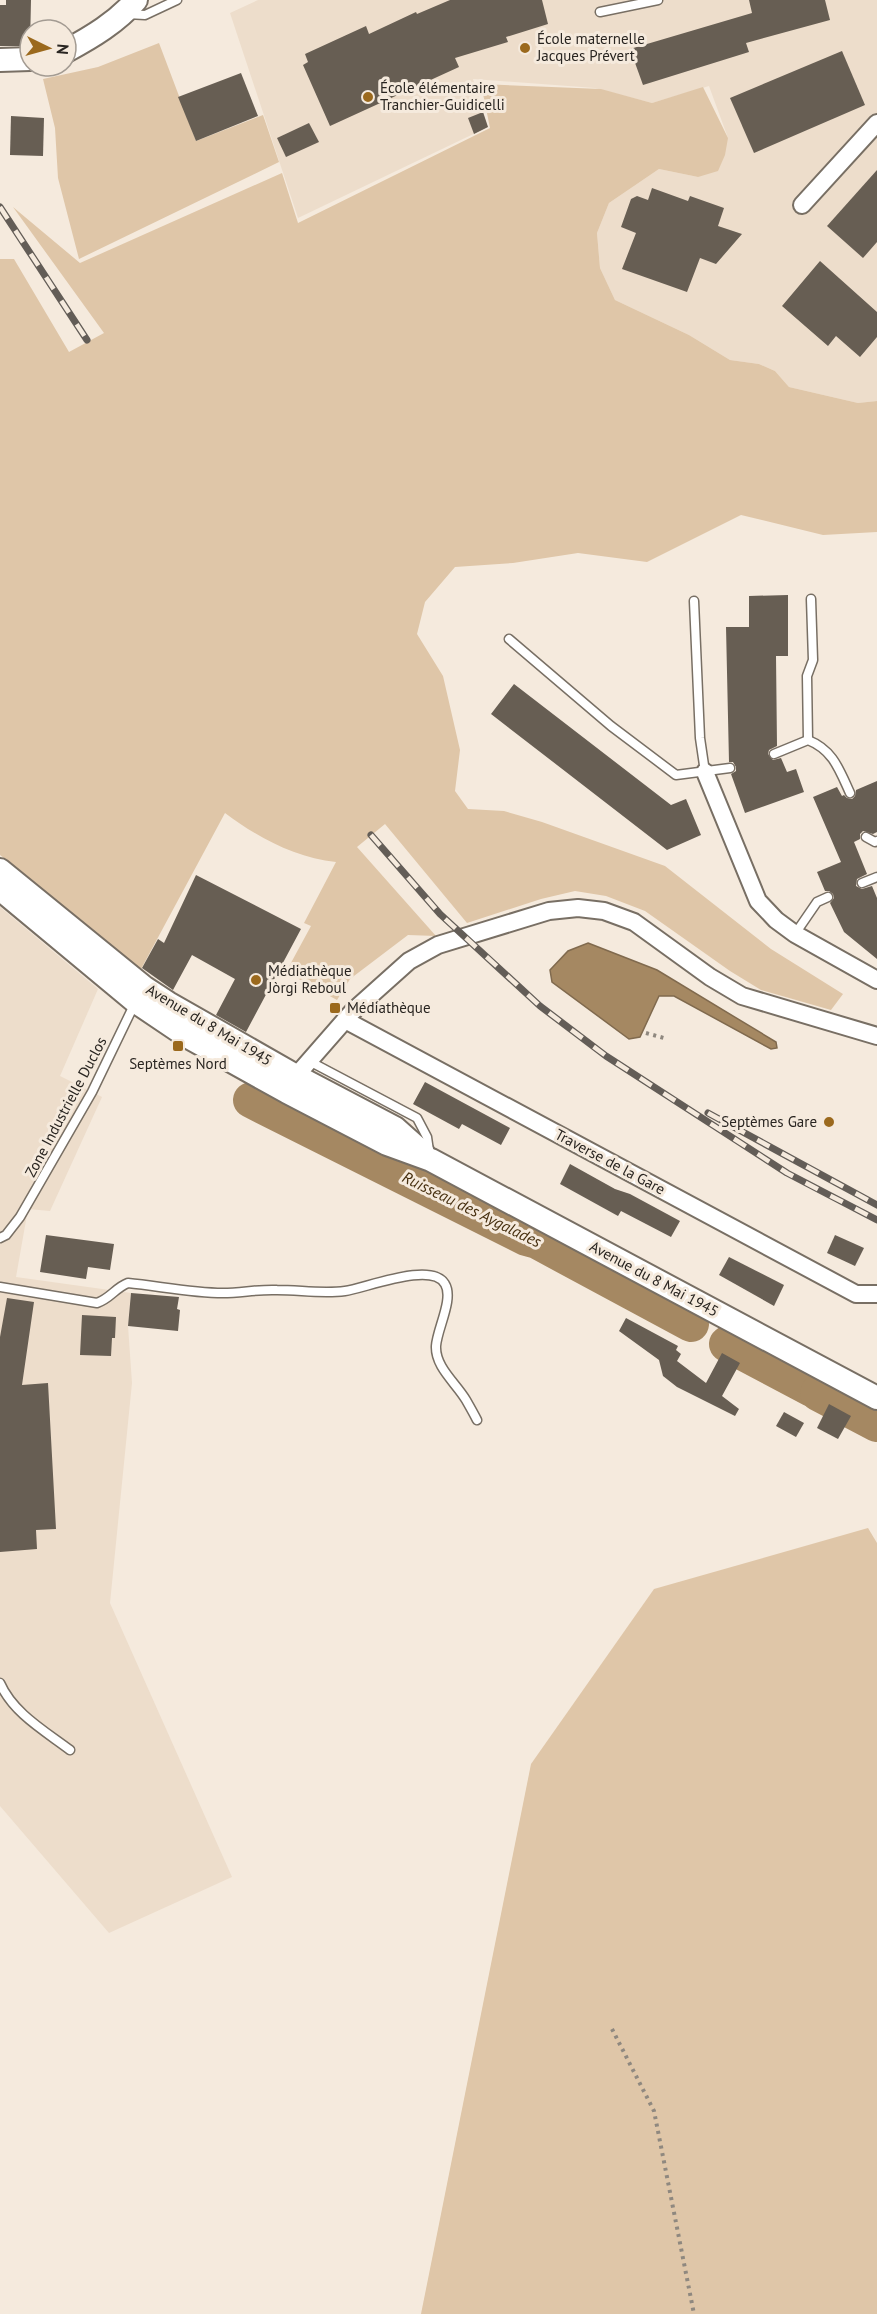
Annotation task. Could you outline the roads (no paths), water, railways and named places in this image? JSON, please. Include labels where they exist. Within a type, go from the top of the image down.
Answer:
[{"type":"main road","points":[[78,44],[127,5]]},
{"type":"main road","points":[[0,60],[18,59]]},
{"type":"main road","name":"Avenue du 8 Mai 1945","points":[[0,870],[188,1037],[298,1076],[387,1144],[431,1160],[877,1398]]},
{"type":"main road","name":"Avenue du 8 Mai 1945","points":[[0,890],[141,995]]},
{"type":"street","points":[[802,205],[877,123]]},
{"type":"street","points":[[705,772],[758,901],[776,920],[795,934],[877,980]]},
{"type":"street","points":[[298,1076],[345,1020],[409,961],[438,945],[549,911],[578,908],[604,910],[634,922],[710,977],[742,996],[877,1036]]},
{"type":"street","name":"Traverse de la Gare","points":[[345,1020],[856,1294],[877,1294]]},
{"type":"lane","points":[[127,5],[145,15],[177,0]]},
{"type":"lane","points":[[600,12],[658,0]]},
{"type":"lane","points":[[808,740],[807,676],[813,660],[811,599]]},
{"type":"lane","points":[[694,601],[700,738],[705,772]]},
{"type":"lane","points":[[509,639],[611,726],[676,775],[730,768]]},
{"type":"lane","points":[[774,754],[808,740],[821,745],[833,759],[850,793]]},
{"type":"lane","points":[[866,837],[877,841]]},
{"type":"lane","points":[[862,883],[877,878]]},
{"type":"lane","points":[[795,934],[817,902],[828,897]]},
{"type":"lane","name":"Zone Industrielle Duclos","points":[[0,1246],[3,1237],[20,1217],[92,1092],[141,995]]},
{"type":"lane","points":[[298,1076],[417,1118],[427,1137],[431,1160]]},
{"type":"lane","points":[[0,1287],[97,1303],[110,1298],[118,1287],[128,1283],[222,1293],[276,1290],[329,1293],[399,1278],[431,1275],[440,1278],[446,1285],[447,1296],[437,1337],[436,1356],[467,1401],[477,1420]]},
{"type":"lane","points":[[0,1683],[6,1696],[21,1712],[70,1750]]},
{"type":"waterway","name":"Ruisseau des Aygalades","points":[[251,1100],[526,1238],[537,1241],[691,1324]]},
{"type":"waterway","name":"Ruisseau des Aygalades","points":[[727,1344],[812,1389]]},
{"type":"waterway","name":"Ruisseau des Aygalades","points":[[818,1393],[877,1424]]},
{"type":"railway","points":[[0,207],[87,340]]},
{"type":"railway","points":[[371,835],[440,914],[540,1006],[606,1056],[787,1173],[877,1220]]},
{"type":"railway","points":[[708,1113],[877,1205]]},
{"type":"place","name":"École maternelle Jacques Prévert","points":[[525,48]]},
{"type":"place","name":"École élémentaire Tranchier-Guidicelli","points":[[368,97]]},
{"type":"place","name":"Médiathèque Jòrgi Reboul","points":[[256,980]]},
{"type":"place","name":"Médiathèque","points":[[335,1008]]},
{"type":"place","name":"Septèmes Nord","points":[[178,1046]]},
{"type":"place","name":"Septèmes Gare","points":[[829,1122]]}]
